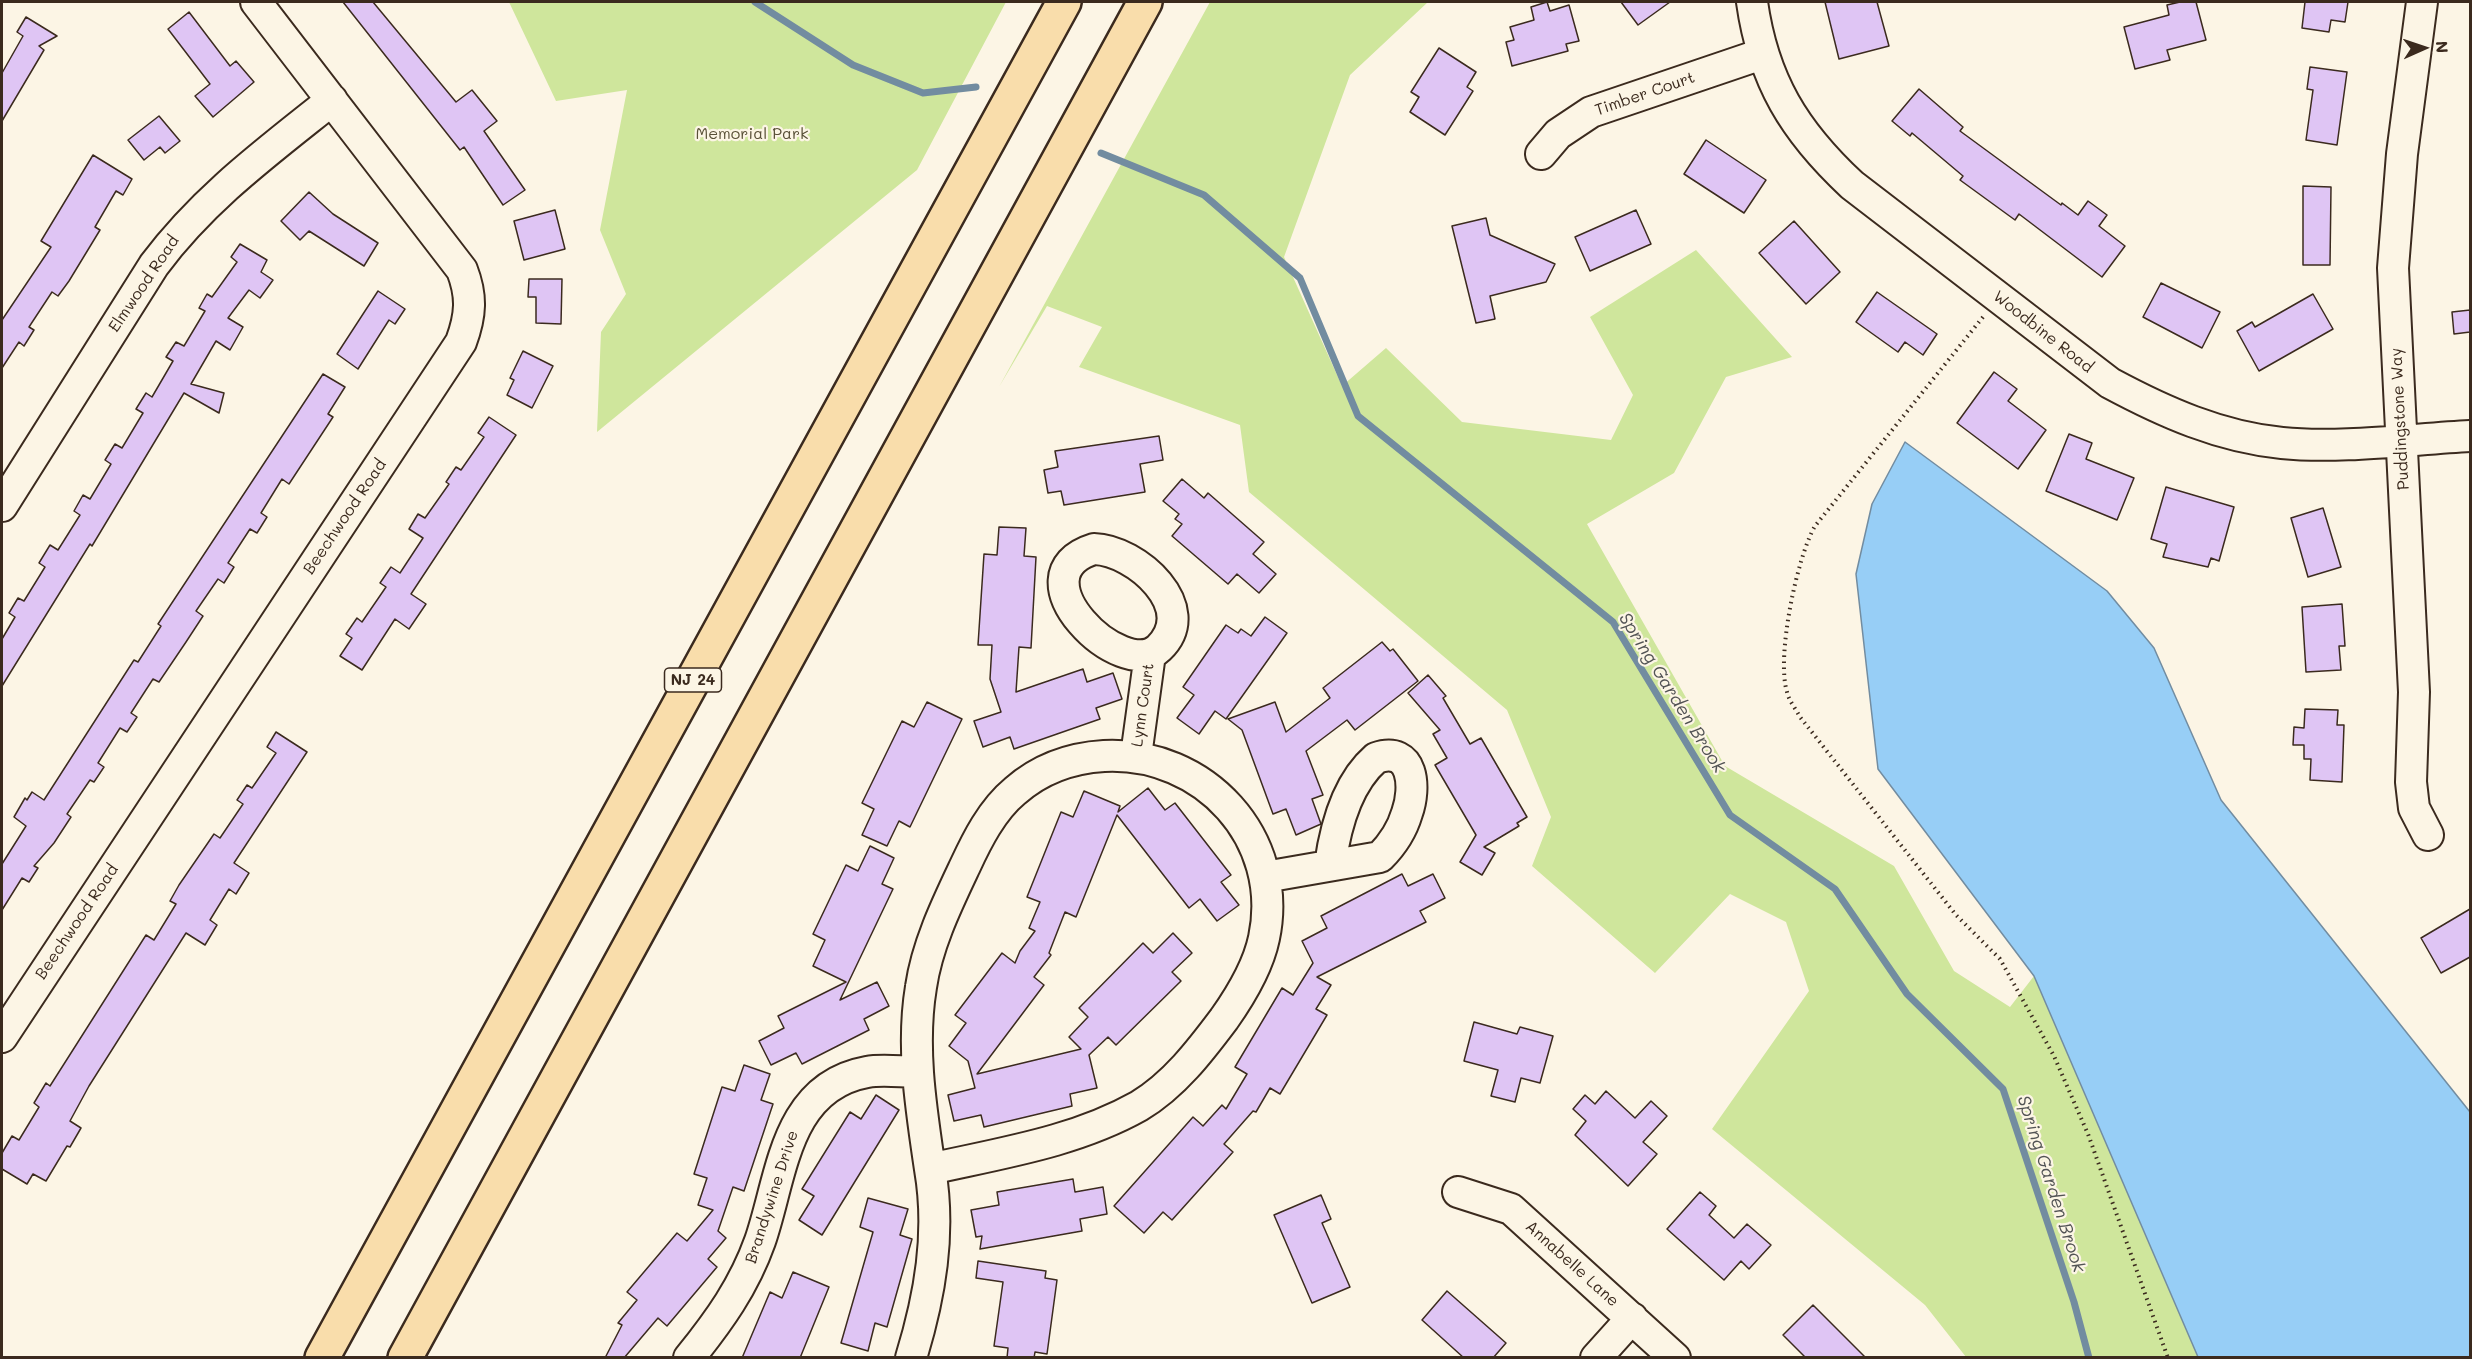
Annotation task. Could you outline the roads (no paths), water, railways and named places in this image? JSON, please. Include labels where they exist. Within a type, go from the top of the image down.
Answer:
[{"type":"highway","name":"NJ 24","points":[[322,1358],[1064,2]]},
{"type":"highway","points":[[405,1358],[1145,2]]},
{"type":"street","name":"Beechwood Road","points":[[2,1037],[461,342],[468,323],[471,308],[469,288],[462,270],[256,2]]},
{"type":"street","name":"Woodbine Road","points":[[1752,2],[1762,54],[1777,92],[1797,127],[1822,158],[1852,185],[2110,383],[2154,406],[2200,425],[2248,438],[2283,444],[2470,436]]},
{"type":"street","name":"Puddingstone Way","points":[[2422,2],[2403,154],[2393,268],[2414,692],[2410,782],[2414,808],[2428,835]]},
{"type":"street","name":"Timber Court","points":[[1541,154],[1558,134],[1591,112],[1762,54]]},
{"type":"street","name":"Elmwood Road","points":[[2,506],[154,265],[181,229],[217,193],[332,100]]},
{"type":"street","name":"Lynn Court","points":[[1136,756],[1150,654]]},
{"type":"street","points":[[911,1358],[924,1315],[932,1276],[935,1231],[918,1072],[916,1023],[921,983],[932,945],[964,868],[997,810],[1021,786],[1056,765],[1085,758],[1136,756],[1163,762],[1200,781],[1223,800],[1242,823],[1257,849],[1265,878],[1268,903],[1264,938],[1255,966],[1236,1002],[1204,1046],[1170,1083],[1142,1104],[1078,1133],[1042,1144],[930,1169]]},
{"type":"street","points":[[1265,878],[1330,865]]},
{"type":"street","name":"Brandywine Drive","points":[[689,1358],[724,1314],[742,1283],[760,1241],[791,1133],[809,1105],[828,1089],[850,1077],[869,1072],[918,1072]]},
{"type":"street","name":"Annabelle Lane","points":[[1458,1192],[1511,1209],[1675,1358]]},
{"type":"street","points":[[1596,1358],[1632,1318]]},
{"type":"water","points":[[1905,442],[2107,591],[2154,648],[2221,800],[2470,1112],[2470,1357],[2198,1357],[2034,976],[1878,769],[1856,574],[1872,504]]},
{"type":"waterway","name":"Spring Garden Brook","points":[[755,2],[853,65],[923,93],[976,87]]},
{"type":"waterway","name":"Spring Garden Brook","points":[[1101,153],[1204,195],[1300,278],[1358,416],[1613,622],[1730,815],[1835,889],[1907,994],[2003,1089],[2074,1302],[2089,1358]]},
{"type":"park label","name":"Memorial Park","points":[[752,134]]}]
